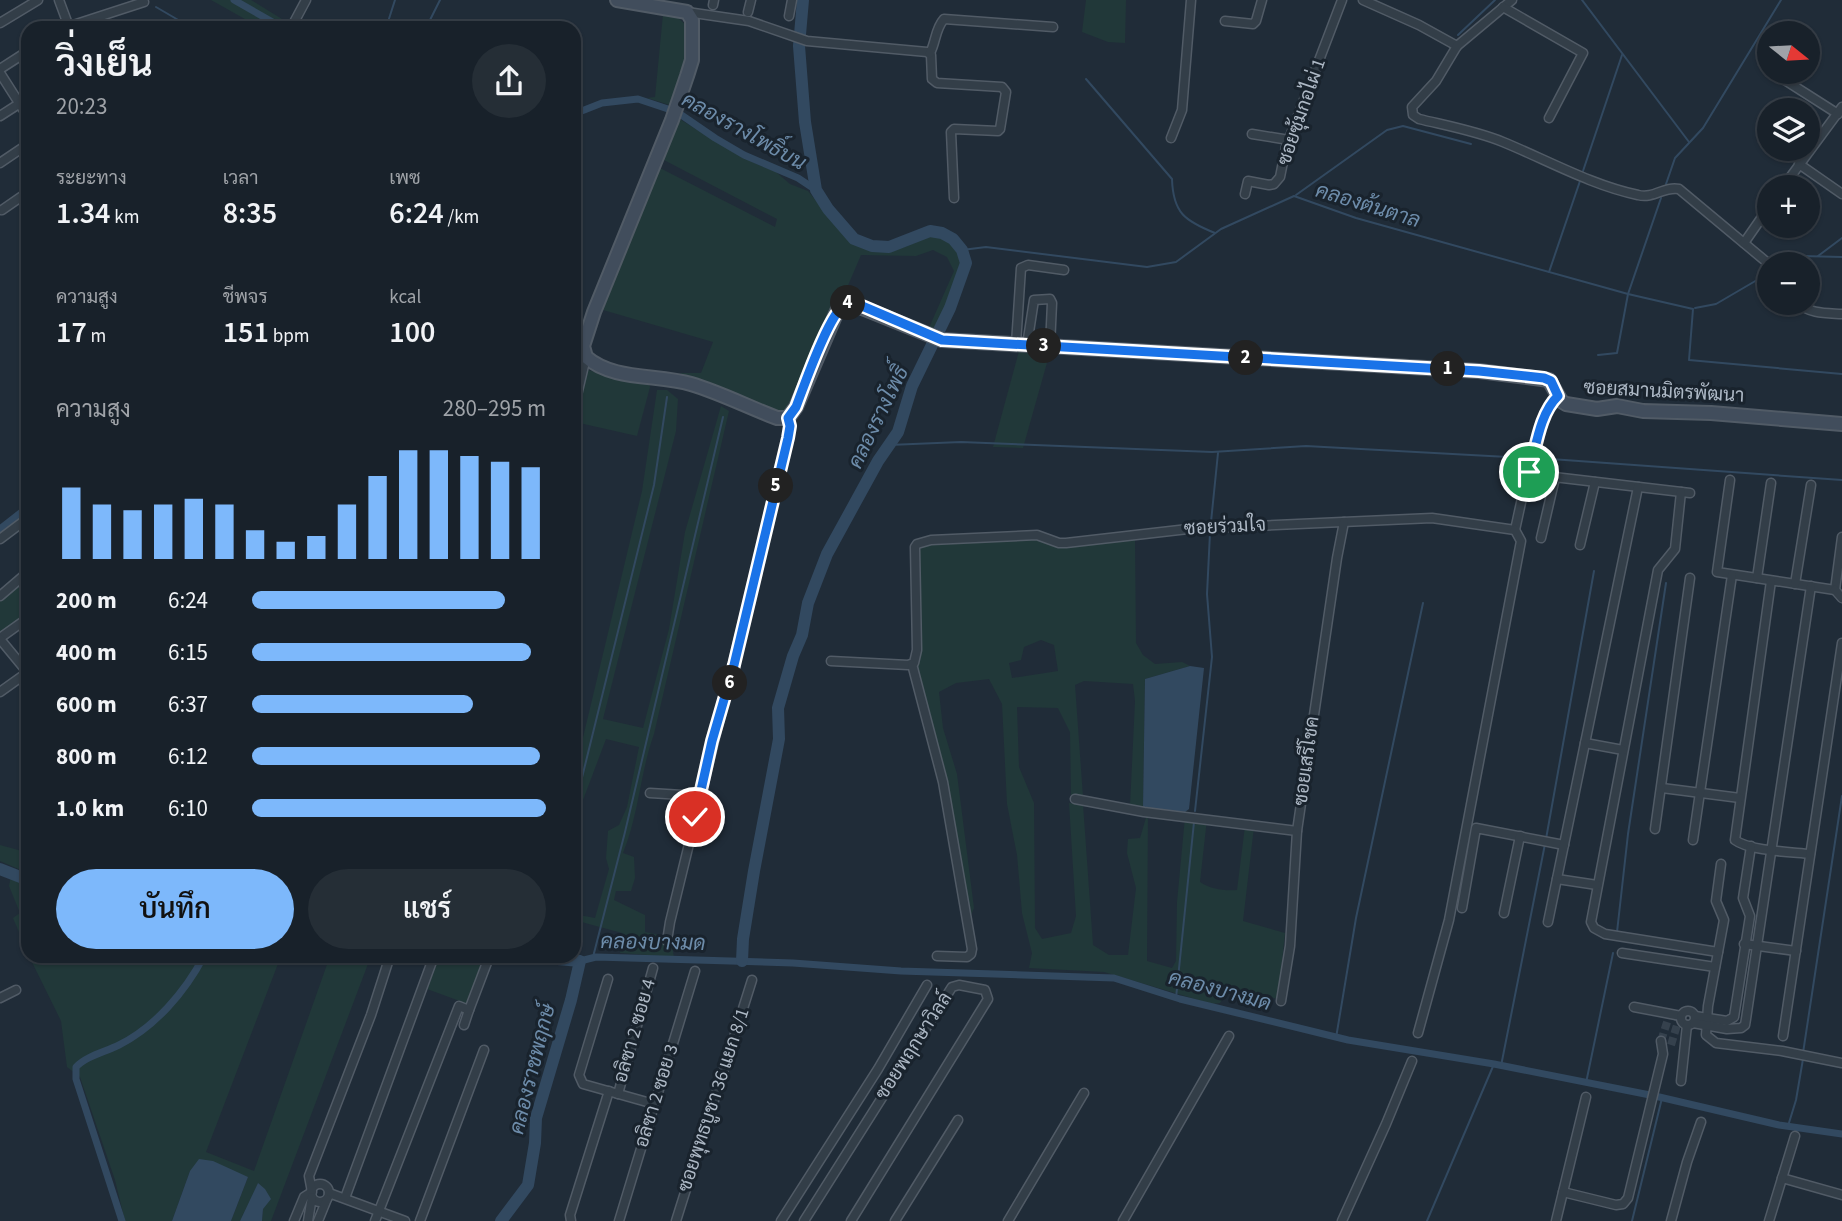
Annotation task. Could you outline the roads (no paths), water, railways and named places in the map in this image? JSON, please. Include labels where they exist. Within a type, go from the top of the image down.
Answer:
[{"type":"street","points":[[0,23],[38,0]]},
{"type":"street","points":[[59,0],[65,21]]},
{"type":"street","points":[[295,21],[306,0]]},
{"type":"street","points":[[617,0],[749,21],[807,41],[930,53]]},
{"type":"street","points":[[748,12],[751,0]]},
{"type":"street","points":[[789,16],[792,0]]},
{"type":"street","points":[[1171,138],[1182,110],[1191,0]]},
{"type":"street","points":[[1226,21],[1253,24],[1262,0]]},
{"type":"street","name":"ซอยซุ้มกอไผ่ 1","points":[[1245,194],[1248,181],[1269,185],[1277,181],[1289,140],[1342,0]]},
{"type":"street","points":[[1363,0],[1419,25],[1457,46]]},
{"type":"street","points":[[1512,0],[1457,46],[1436,81],[1412,107],[1411,112],[1416,117],[1493,138],[1556,166],[1636,195],[1652,196],[1667,189],[1679,189],[1757,254]]},
{"type":"street","points":[[85,21],[144,2]]},
{"type":"street","points":[[1503,8],[1583,53],[1549,118]]},
{"type":"street","points":[[581,378],[586,357],[583,346],[594,312],[672,120],[692,60],[692,20],[687,12]]},
{"type":"street","points":[[954,198],[951,132],[954,129],[998,131],[1006,92],[1002,87],[937,83],[932,79],[930,53],[939,26],[944,19],[1053,27]]},
{"type":"street","points":[[21,56],[0,71],[21,108]]},
{"type":"street","points":[[1791,175],[1840,110],[1794,84]]},
{"type":"street","points":[[0,116],[19,105]]},
{"type":"street","points":[[1252,134],[1289,140]]},
{"type":"street","points":[[0,163],[21,149]]},
{"type":"street","points":[[1799,164],[1842,194]]},
{"type":"street","points":[[2,210],[21,197]]},
{"type":"street","points":[[1744,243],[1757,224]]},
{"type":"street","points":[[1022,344],[1021,268],[1028,265],[1064,270]]},
{"type":"street","points":[[1022,344],[1034,300],[1050,299],[1050,346]]},
{"type":"street","name":"ซอยสมานมิตรพัฒนา","points":[[788,418],[796,407],[829,326],[841,306],[855,303],[942,340],[1479,371],[1544,378],[1551,381],[1558,396],[1566,404],[1597,409],[1618,406],[1638,411],[1712,413],[1842,424]]},
{"type":"street","points":[[1820,313],[1842,314]]},
{"type":"street","points":[[586,357],[600,367],[656,379],[686,382],[709,389],[777,418],[788,418],[790,426],[734,665],[699,796],[667,942]]},
{"type":"street","points":[[1418,1033],[1448,920],[1486,727],[1521,541],[1515,530],[1533,474],[1537,443],[1548,411],[1558,396]]},
{"type":"street","points":[[1533,474],[1690,493]]},
{"type":"street","points":[[1541,538],[1555,478]]},
{"type":"street","points":[[1730,480],[1717,572],[1836,590]]},
{"type":"street","points":[[1580,545],[1595,482]]},
{"type":"street","points":[[1757,578],[1771,483]]},
{"type":"street","points":[[1795,584],[1811,485]]},
{"type":"street","points":[[1548,922],[1638,487]]},
{"type":"street","points":[[1681,492],[1675,549],[1658,570],[1591,922],[1599,931],[1718,952]]},
{"type":"street","name":"ซอยร่วมใจ","points":[[937,956],[967,957],[972,948],[943,782],[912,664],[916,660],[914,554],[918,544],[924,541],[1029,534],[1066,543],[1180,529],[1432,517],[1515,530]]},
{"type":"street","name":"ซอยเสรีโชค","points":[[1282,1001],[1290,946],[1297,831],[1344,522]]},
{"type":"street","points":[[0,539],[21,523]]},
{"type":"street","points":[[1842,537],[1836,590],[1842,598]]},
{"type":"street","points":[[1693,840],[1732,575]]},
{"type":"street","points":[[0,596],[21,578]]},
{"type":"street","points":[[1655,829],[1690,578]]},
{"type":"street","points":[[1772,581],[1735,839],[1738,843],[1751,846],[1810,854]]},
{"type":"street","points":[[1691,1021],[1745,1025],[1811,586]]},
{"type":"street","points":[[21,623],[0,638],[21,664]]},
{"type":"street","points":[[1783,1036],[1842,643]]},
{"type":"street","points":[[831,662],[912,664]]},
{"type":"street","points":[[0,692],[21,678]]},
{"type":"street","points":[[1585,743],[1623,750]]},
{"type":"street","points":[[1661,788],[1740,798]]},
{"type":"street","points":[[650,793],[699,796]]},
{"type":"street","points":[[1074,799],[1144,812],[1297,831]]},
{"type":"street","points":[[1462,908],[1476,828],[1564,845]]},
{"type":"street","points":[[1504,912],[1520,836]]},
{"type":"street","points":[[1733,1025],[1750,916],[1743,898],[1751,846]]},
{"type":"street","points":[[1721,864],[1716,901],[1724,920],[1706,1035],[1712,1042],[1842,1063]]},
{"type":"street","points":[[1557,878],[1597,885]]},
{"type":"street","points":[[1744,944],[1796,951]]},
{"type":"street","points":[[1622,953],[1715,967]]},
{"type":"street","points":[[388,963],[371,1015],[309,1176],[312,1195],[319,1202],[328,1196],[345,1198],[405,1221]]},
{"type":"street","points":[[345,1198],[431,963]]},
{"type":"street","points":[[464,1025],[487,963]]},
{"type":"street","name":"อลิซา 2 ซอย 4","points":[[571,1221],[570,1215],[653,968]]},
{"type":"street","name":"อลิซา 2 ซอย 3","points":[[619,1221],[695,971]]},
{"type":"street","points":[[608,979],[579,1075],[583,1084],[654,1104]]},
{"type":"street","name":"ซอยพุทธบูชา 36 แยก 8/1","points":[[676,1221],[752,979]]},
{"type":"street","points":[[781,1221],[878,1069],[926,985]]},
{"type":"street","name":"ซอยพฤกษาวิลล์","points":[[804,1221],[952,987],[959,985],[985,990],[988,999],[851,1221]]},
{"type":"street","points":[[0,998],[16,990]]},
{"type":"street","points":[[375,1221],[459,1006],[469,1010]]},
{"type":"street","points":[[1634,1007],[1681,1016],[1688,1011],[1691,1021],[1681,1081]]},
{"type":"street","points":[[1123,1221],[1230,1036]]},
{"type":"street","points":[[1563,1192],[1616,1205],[1623,1204],[1628,1198],[1663,1054],[1661,1041]]},
{"type":"street","points":[[1663,1054],[1671,1045]]},
{"type":"street","points":[[420,1221],[484,1050]]},
{"type":"street","points":[[1342,1221],[1412,1061]]},
{"type":"street","points":[[1009,1221],[1084,1093]]},
{"type":"street","points":[[1556,1221],[1586,1097]]},
{"type":"street","points":[[895,1221],[958,1120]]},
{"type":"street","points":[[1671,1221],[1701,1122]]},
{"type":"street","points":[[1769,1221],[1795,1136]]},
{"type":"street","points":[[1782,1178],[1842,1195]]},
{"type":"street","points":[[308,1221],[314,1187],[320,1185],[327,1188],[328,1196],[318,1221]]},
{"type":"street","points":[[294,1221],[304,1197],[312,1195]]},
{"type":"water","points":[[1190,666],[1204,668],[1189,809],[1185,812],[1143,808],[1145,679]]},
{"type":"water","points":[[199,1159],[213,1161],[248,1177],[231,1221],[172,1221],[190,1171]]},
{"type":"water","points":[[258,1183],[271,1199],[263,1209],[262,1221],[240,1221]]},
{"type":"waterway","name":"คลองรางโพธิ์บน","points":[[234,0],[271,21]]},
{"type":"waterway","points":[[388,21],[395,0]]},
{"type":"waterway","points":[[430,21],[440,0]]},
{"type":"waterway","name":"คลองรางโพธิ์","points":[[742,961],[754,871],[779,739],[778,708],[802,635],[808,603],[827,554],[878,461],[898,432],[912,386],[950,308],[966,263],[962,250],[953,239],[942,233],[930,231],[889,247],[872,246],[854,239],[828,209],[816,190],[805,122],[799,46],[803,0]]},
{"type":"waterway","points":[[1458,35],[1495,0]]},
{"type":"waterway","points":[[1582,0],[1689,142]]},
{"type":"waterway","points":[[1666,184],[1675,158],[1703,128],[1781,0]]},
{"type":"waterway","points":[[156,7],[180,21]]},
{"type":"waterway","points":[[1583,171],[1622,55]]},
{"type":"waterway","points":[[1086,79],[1172,179],[1178,208],[1188,220],[1215,233]]},
{"type":"waterway","name":"คลองรางโพธิ์บน","points":[[581,111],[602,103],[638,99],[677,112],[744,155],[798,178],[816,190]]},
{"type":"waterway","points":[[1296,195],[1387,130],[1403,126],[1471,144]]},
{"type":"waterway","points":[[1549,272],[1580,181]]},
{"type":"waterway","name":"คลองต้นตาล","points":[[962,250],[986,247],[1147,267],[1176,262],[1221,229],[1294,196],[1356,218],[1628,294],[1693,309],[1689,360],[1842,374]]},
{"type":"waterway","points":[[1598,355],[1617,353],[1628,294],[1661,198]]},
{"type":"waterway","points":[[1820,254],[1842,238]]},
{"type":"waterway","name":"คลองต้นตาล","points":[[1820,256],[1842,257]]},
{"type":"waterway","name":"คลองต้นตาล","points":[[1695,308],[1716,304],[1757,280]]},
{"type":"waterway","points":[[581,782],[654,485],[667,397]]},
{"type":"waterway","points":[[593,957],[723,417]]},
{"type":"waterway","points":[[889,445],[961,442],[1212,452],[1306,446],[1527,458]]},
{"type":"waterway","points":[[1211,522],[1218,453]]},
{"type":"waterway","points":[[1537,458],[1842,480]]},
{"type":"waterway","points":[[0,529],[21,512]]},
{"type":"waterway","points":[[1195,811],[1212,657],[1207,594],[1210,533]]},
{"type":"waterway","points":[[1546,839],[1594,571]]},
{"type":"waterway","points":[[1617,932],[1628,834],[1666,583]]},
{"type":"waterway","points":[[1336,1038],[1356,918],[1423,603]]},
{"type":"waterway","points":[[1803,1053],[1842,796]]},
{"type":"waterway","points":[[1176,998],[1194,822]]},
{"type":"waterway","points":[[1501,1066],[1545,844]]},
{"type":"waterway","points":[[0,869],[21,877]]},
{"type":"waterway","points":[[1586,1083],[1613,953]]},
{"type":"waterway","name":"คลองบางมด","points":[[581,961],[596,957],[793,963],[901,971],[1114,978],[1180,999],[1348,1040],[1494,1064],[1655,1096],[1779,1125],[1842,1134]]},
{"type":"waterway","points":[[122,1221],[76,1079],[76,1067],[145,1029],[188,983],[200,963]]},
{"type":"waterway","name":"คลองราชพฤกษ์","points":[[501,1221],[528,1185],[536,1118],[580,963]]},
{"type":"waterway","points":[[1788,1126],[1796,1100],[1803,1059]]},
{"type":"waterway","points":[[1427,1221],[1494,1064]]},
{"type":"waterway","points":[[1632,1221],[1662,1098]]},
{"type":"tunnel","points":[[1661,1041],[1670,1013]]},
{"type":"tunnel","points":[[1671,1045],[1680,1015]]}]
